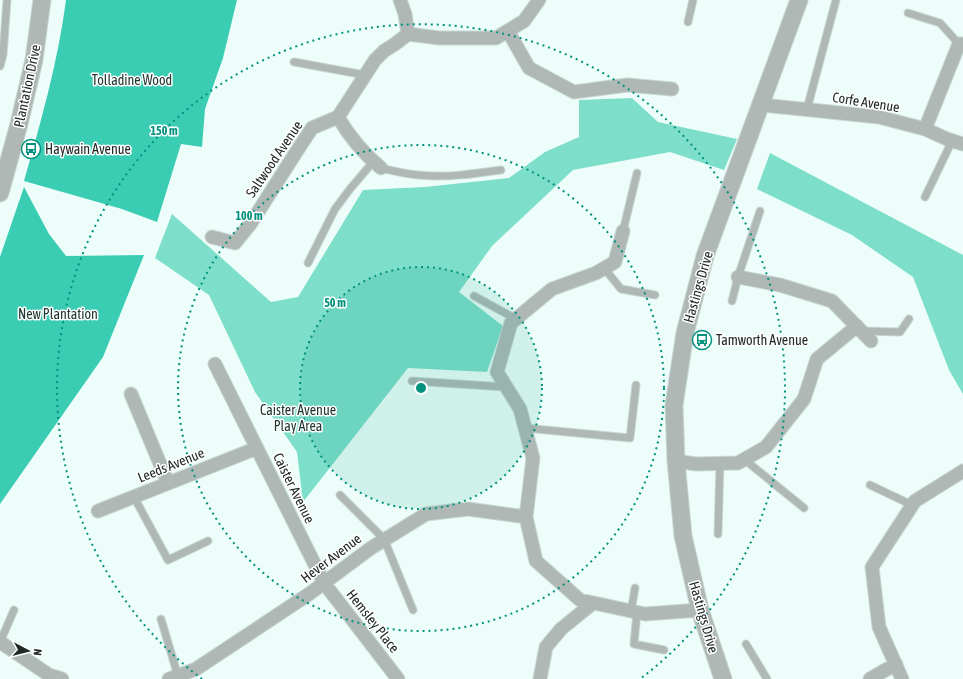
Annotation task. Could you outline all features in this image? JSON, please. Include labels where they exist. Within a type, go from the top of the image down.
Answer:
[{"type":"street","name":"Plantation Drive","points":[[0,193],[19,124],[34,60],[42,0]]},
{"type":"street","points":[[400,0],[405,14],[408,34]]},
{"type":"street","points":[[377,165],[344,127],[338,117],[375,60],[384,50],[408,34],[439,38],[496,38],[524,21],[539,0]]},
{"type":"street","name":"Hastings Drive","points":[[723,679],[700,610],[683,536],[676,461],[674,405],[684,333],[705,256],[762,105],[799,0]]},
{"type":"street","points":[[508,31],[529,68],[574,92],[627,85],[672,89]]},
{"type":"street","points":[[925,129],[961,44]]},
{"type":"street","name":"Corfe Avenue","points":[[762,105],[879,117],[925,129],[958,142]]},
{"type":"street","name":"Saltwood Avenue","points":[[212,237],[235,243],[251,223],[312,128],[338,117]]},
{"type":"street","points":[[623,231],[615,262],[596,273],[552,289],[511,324],[497,372],[520,409],[533,458],[526,517],[536,561],[580,600],[645,614],[700,610]]},
{"type":"street","points":[[738,277],[780,285],[832,301],[871,341]]},
{"type":"street","points":[[676,461],[696,464],[738,463],[766,447],[804,399],[817,359],[859,328]]},
{"type":"street","name":"Caister Avenue","points":[[215,364],[324,583]]},
{"type":"street","points":[[131,394],[168,483]]},
{"type":"street","name":"Leeds Avenue","points":[[98,511],[256,448]]},
{"type":"street","points":[[902,679],[879,627],[872,567],[915,502],[963,471]]},
{"type":"street","name":"Hever Avenue","points":[[173,677],[196,669],[309,594],[384,539],[426,514],[468,509],[526,517]]},
{"type":"street","name":"Hemsley Place","points":[[324,583],[398,679]]},
{"type":"street","points":[[540,679],[546,646],[561,629],[593,603]]},
{"type":"street","points":[[0,642],[49,675],[62,679]]},
{"type":"street","points":[[870,679],[896,664]]},
{"type":"lane","points":[[0,66],[3,55],[7,0]]},
{"type":"lane","points":[[688,22],[692,0]]},
{"type":"lane","points":[[807,110],[836,0]]},
{"type":"lane","points":[[908,13],[940,23],[961,44]]},
{"type":"lane","points":[[294,62],[365,75]]},
{"type":"lane","points":[[925,197],[958,142]]},
{"type":"lane","points":[[308,263],[335,209],[350,189],[377,165],[417,175],[435,176],[451,176],[501,170]]},
{"type":"lane","points":[[623,231],[637,173]]},
{"type":"lane","points":[[732,301],[738,277],[760,211]]},
{"type":"lane","points":[[604,268],[621,289],[655,295]]},
{"type":"lane","points":[[474,296],[516,319]]},
{"type":"lane","points":[[859,328],[900,332],[909,319]]},
{"type":"lane","points":[[412,381],[506,387]]},
{"type":"lane","points":[[524,428],[630,438],[636,385]]},
{"type":"lane","points":[[745,460],[804,508]]},
{"type":"lane","points":[[718,534],[720,464]]},
{"type":"lane","points":[[870,485],[912,506]]},
{"type":"lane","points":[[340,495],[384,539],[413,610]]},
{"type":"lane","points":[[134,497],[168,560],[208,541]]},
{"type":"lane","points":[[636,588],[634,644],[664,650]]},
{"type":"lane","points":[[0,642],[14,610]]},
{"type":"lane","points":[[161,619],[173,677]]},
{"type":"lane","points":[[746,644],[767,679]]},
{"type":"green space","name":"Tolladine Wood","points":[[66,0],[237,0],[223,58],[205,109],[202,147],[181,144],[157,222],[122,209],[24,181],[54,69]]},
{"type":"green space","name":"Caister Avenue Play Area","points":[[632,98],[658,122],[737,139],[724,170],[670,152],[573,170],[492,246],[459,292],[503,326],[487,372],[408,368],[303,502],[297,452],[255,392],[209,295],[155,258],[172,214],[271,302],[298,297],[363,190],[425,187],[509,178],[545,152],[579,137],[579,100]]},
{"type":"green space","points":[[770,153],[963,255],[963,394],[949,370],[913,277],[852,235],[757,189]]},
{"type":"green space","name":"New Plantation","points":[[24,187],[49,234],[66,256],[144,255],[103,357],[0,504],[0,257]]},
{"type":"place","name":"Haywain Avenue","points":[[31,149]]},
{"type":"place","name":"Tamworth Avenue","points":[[702,340]]}]
